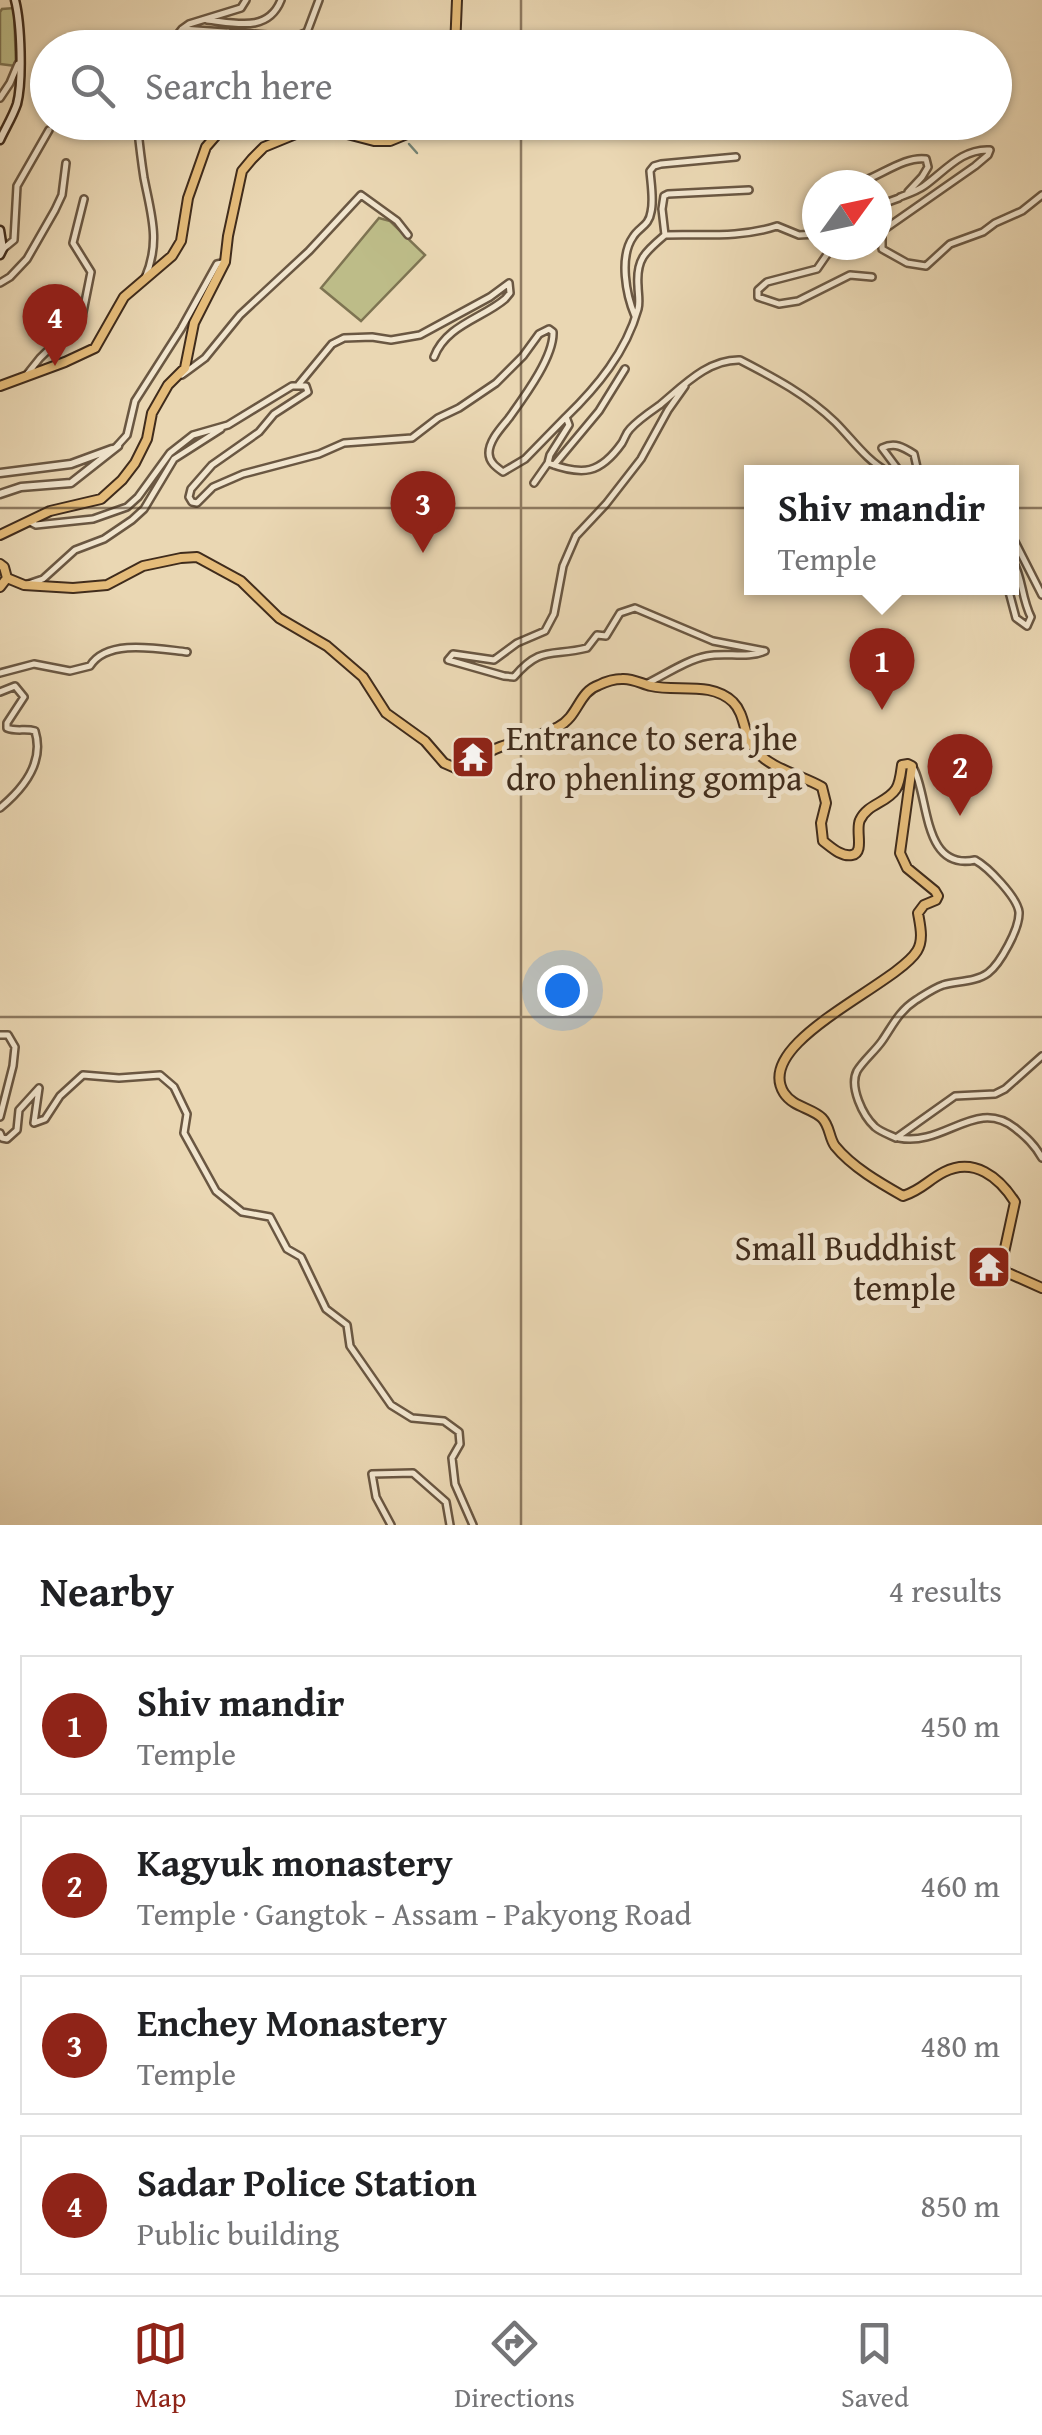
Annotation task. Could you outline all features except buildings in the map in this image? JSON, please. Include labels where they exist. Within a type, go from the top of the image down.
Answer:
[{"type":"main road","points":[[456,30],[457,0]]},
{"type":"main road","points":[[0,386],[95,348],[124,297],[172,256],[181,242],[188,198],[212,140]]},
{"type":"main road","points":[[0,536],[50,511],[100,499],[135,463],[147,439],[152,414],[168,385],[185,368],[194,323],[225,262],[242,171],[264,147],[280,140]]},
{"type":"main road","points":[[7,578],[24,585],[107,585],[143,566],[197,557],[241,581],[279,618],[327,646],[362,677],[386,713],[426,741],[444,763],[460,770],[504,745],[561,726],[575,713],[586,691],[597,685],[622,679],[654,687],[707,689],[734,703],[756,751],[776,766],[822,787],[826,803],[820,823],[823,841],[838,853],[852,856],[860,848],[861,817],[867,808],[897,788],[902,765],[912,766],[900,853],[906,868],[938,896],[918,913],[922,938],[917,951],[874,988],[791,1048],[780,1085],[786,1097],[821,1117],[833,1144],[872,1177],[903,1196],[918,1191],[943,1172],[964,1165],[980,1168],[1000,1182],[1015,1202],[1002,1262],[1006,1272],[1042,1288]]},
{"type":"main road","points":[[0,564],[7,578]]},
{"type":"main road","points":[[0,587],[7,578]]},
{"type":"street","points":[[0,140],[17,103],[20,62],[15,0]]},
{"type":"street","points":[[182,29],[241,8],[246,0]]},
{"type":"street","points":[[204,20],[255,25],[276,12],[280,0]]},
{"type":"street","points":[[307,30],[319,0]]},
{"type":"street","points":[[182,29],[197,30]]},
{"type":"street","points":[[0,98],[20,62]]},
{"type":"street","points":[[1,242],[14,240],[17,186],[44,140]]},
{"type":"street","points":[[139,140],[156,229],[151,264],[143,281]]},
{"type":"street","points":[[892,200],[926,185],[955,161],[977,150],[990,150],[976,166],[882,231],[882,249],[907,262],[926,266],[950,244],[1022,212],[1042,195]]},
{"type":"street","points":[[635,316],[625,258],[634,235],[644,228],[651,214],[650,172],[654,166],[736,157]]},
{"type":"street","points":[[887,170],[912,158],[926,159],[928,167],[922,177],[900,197]]},
{"type":"street","points":[[0,283],[28,259],[55,210],[62,196],[66,163]]},
{"type":"street","points":[[665,235],[664,196],[749,190]]},
{"type":"street","points":[[175,380],[205,358],[240,315],[308,252],[361,195],[397,221],[408,235]]},
{"type":"street","points":[[23,379],[82,317],[90,272],[74,244],[84,199]]},
{"type":"street","points":[[24,585],[42,579],[75,550],[104,539],[132,520],[144,509],[174,459],[292,386],[306,386],[308,392],[274,414],[259,432],[212,465],[191,489],[192,502],[197,503],[213,487],[243,474],[319,454],[344,443],[412,438],[496,383],[543,330],[549,329],[554,337],[545,360],[524,398],[495,436],[489,452],[493,465],[503,472],[525,459],[605,374],[628,337],[639,307],[637,272],[643,253],[665,235],[708,237],[761,232],[777,226],[802,235]]},
{"type":"street","points":[[823,260],[817,269],[767,282],[758,290],[758,296],[778,304],[798,300],[850,276],[872,277]]},
{"type":"street","points":[[0,494],[21,487],[71,483],[118,446],[127,434],[134,401],[217,264],[225,262]]},
{"type":"street","points":[[300,384],[332,344],[344,338],[391,340],[420,334],[490,297],[508,283],[510,293],[506,298],[454,331],[434,356]]},
{"type":"street","points":[[551,464],[585,472],[603,464],[630,428],[693,376],[740,360],[804,395],[874,465]]},
{"type":"street","points":[[534,483],[599,410],[626,369]]},
{"type":"street","points":[[646,684],[701,657],[755,655],[765,651],[713,641],[635,608],[620,613],[606,636],[597,635],[587,648],[538,654],[514,676],[448,660],[454,654],[494,660],[517,643],[545,631],[554,614],[563,566],[576,536],[641,459],[668,410],[693,376]]},
{"type":"street","points":[[551,464],[550,455],[569,426],[566,417]]},
{"type":"street","points":[[28,520],[36,526],[93,519],[127,506],[170,454],[192,435],[228,425]]},
{"type":"street","points":[[895,465],[882,448],[891,444],[914,454],[916,465]]},
{"type":"street","points":[[0,473],[72,464],[118,446]]},
{"type":"street","points":[[127,506],[144,509]]},
{"type":"street","points":[[1019,550],[1042,595]]},
{"type":"street","points":[[1010,595],[1016,618],[1026,626],[1031,617],[1024,602],[1019,570]]},
{"type":"street","points":[[0,673],[34,664],[70,671],[90,666],[96,656],[106,651],[143,648],[187,652]]},
{"type":"street","points":[[0,692],[15,686],[24,697],[7,723],[8,728],[15,732],[35,731],[38,740],[32,773],[20,791],[0,808]]},
{"type":"street","points":[[912,766],[934,839],[943,853],[953,860],[975,860],[982,864],[1019,910],[1009,944],[986,976],[941,986],[895,1017],[858,1071],[854,1082],[860,1106],[876,1128],[912,1141],[935,1137],[986,1116],[1004,1119],[1029,1139],[1042,1158]]},
{"type":"street","points":[[0,1034],[8,1035],[16,1048],[0,1117]]},
{"type":"street","points":[[896,1138],[956,1096],[995,1094],[1006,1089],[1042,1056]]},
{"type":"street","points":[[0,1132],[2,1138],[8,1139],[17,1130],[19,1110],[39,1088],[34,1124],[45,1119],[60,1096],[83,1075],[160,1075],[174,1087],[187,1114],[184,1133],[216,1191],[242,1212],[270,1217],[287,1249],[301,1257],[326,1309],[347,1325],[350,1346],[391,1405],[412,1418],[444,1421],[458,1432],[460,1444],[452,1458],[455,1484],[473,1525]]},
{"type":"street","points":[[390,1525],[376,1497],[372,1474],[413,1474],[446,1502],[450,1525]]},
{"type":"shaded area","points":[[14,8],[16,66],[0,64],[0,12]]},
{"type":"shaded area","points":[[379,218],[390,221],[425,255],[361,321],[321,288]]},
{"type":"waterway","points":[[409,144],[417,153]]},
{"type":"place","name":"Sadar Police Station","points":[[55,366]]},
{"type":"place","name":"Enchey Monastery","points":[[423,553]]},
{"type":"place","name":"Shiv mandir","points":[[882,710]]},
{"type":"place","name":"Entrance to sera jhe dro phenling gompa","points":[[473,757]]},
{"type":"place","name":"Kagyuk monastery","points":[[960,816]]},
{"type":"place","name":"Small Buddhist temple","points":[[989,1267]]}]
